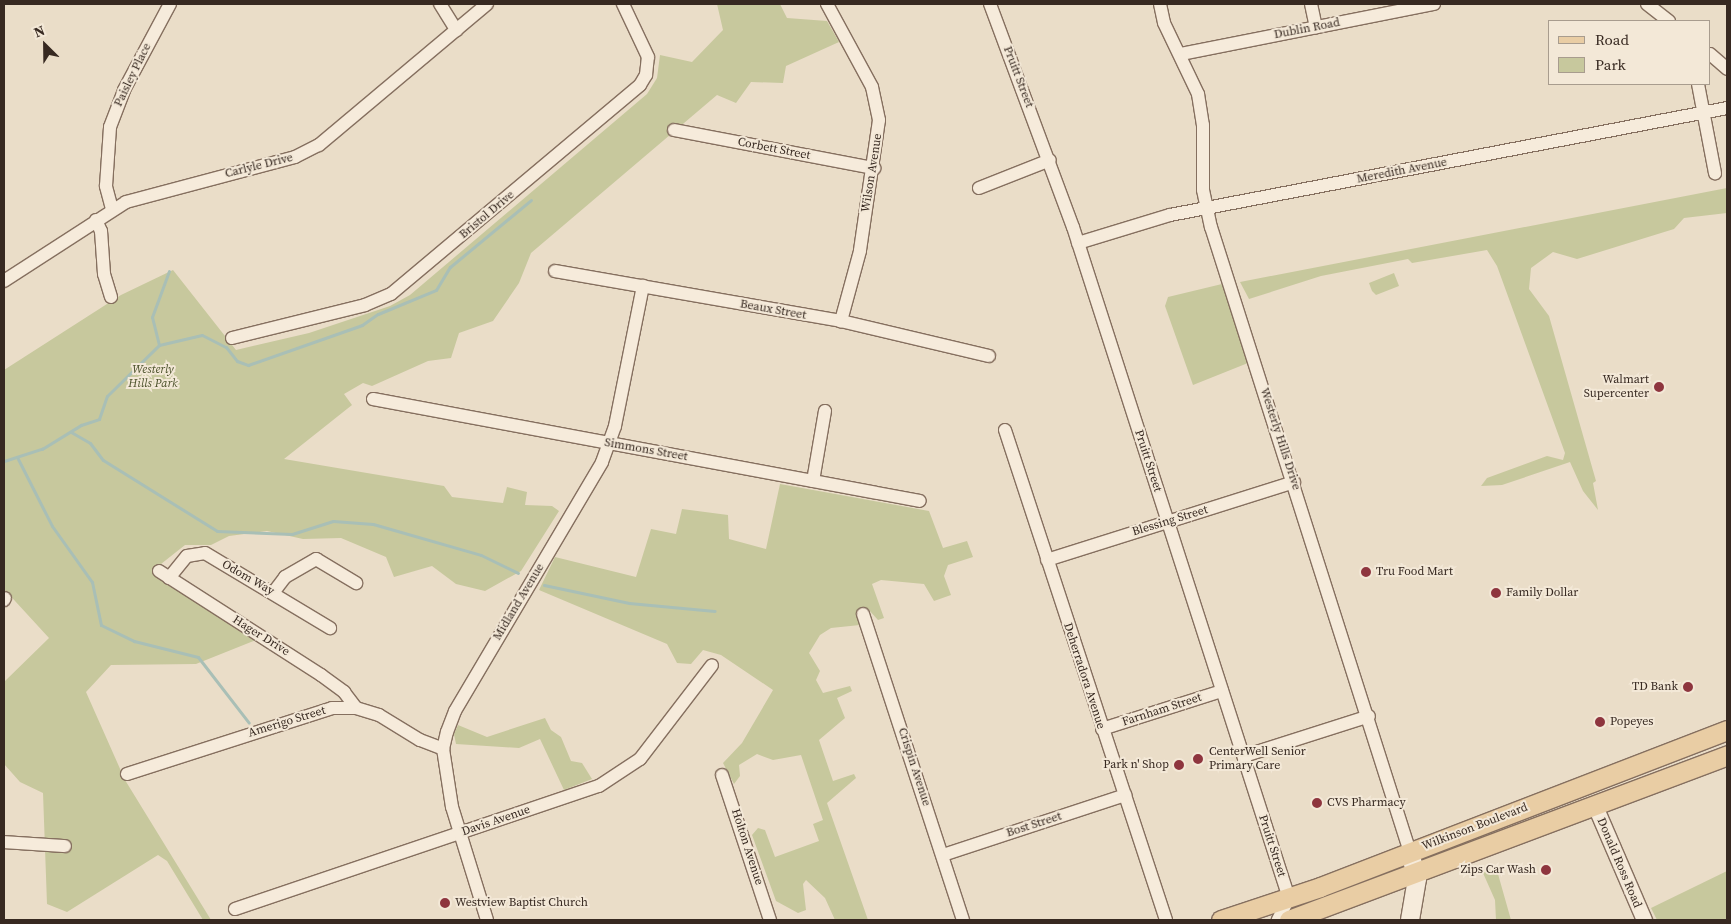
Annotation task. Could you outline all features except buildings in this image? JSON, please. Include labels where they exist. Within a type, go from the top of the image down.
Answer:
[{"type":"main road","name":"Wilkinson Boulevard","points":[[1221,920],[1289,898],[1727,730]]},
{"type":"main road","points":[[1595,806],[1599,793],[1679,759],[1685,754],[1686,746]]},
{"type":"main road","name":"Wilkinson Boulevard","points":[[1289,920],[1727,755]]},
{"type":"main road","name":"Westerly Hills Drive","points":[[1410,852],[1416,873]]},
{"type":"main road","points":[[1410,920],[1416,873]]},
{"type":"street","name":"Paisley Place","points":[[112,209],[106,186],[110,127],[124,90],[170,4]]},
{"type":"street","points":[[440,4],[456,30]]},
{"type":"street","name":"Carlyle Drive","points":[[4,281],[112,209],[147,194],[301,155],[339,130],[487,4]]},
{"type":"street","name":"Bristol Drive","points":[[232,338],[365,305],[391,294],[632,91],[646,75],[648,57],[623,4]]},
{"type":"street","name":"Wilson Avenue","points":[[827,4],[877,103],[879,137],[849,302],[841,321]]},
{"type":"street","name":"Pruitt Street","points":[[990,4],[1050,160],[1078,242],[1289,898]]},
{"type":"street","name":"Westerly Hills Drive","points":[[1160,4],[1164,23],[1180,54],[1200,104],[1206,208],[1369,716],[1410,852]]},
{"type":"street","points":[[1311,4],[1316,27]]},
{"type":"street","name":"Dublin Road","points":[[1180,54],[1434,4]]},
{"type":"street","points":[[1647,4],[1668,20]]},
{"type":"street","points":[[1711,55],[1727,69]]},
{"type":"street","points":[[1698,85],[1715,173]]},
{"type":"street","name":"Meredith Avenue","points":[[1078,242],[1137,223],[1206,208],[1727,108]]},
{"type":"street","name":"Corbett Street","points":[[674,130],[874,168]]},
{"type":"street","points":[[979,188],[1050,160]]},
{"type":"street","points":[[96,220],[101,231],[104,274],[111,297]]},
{"type":"street","name":"Beaux Street","points":[[555,271],[841,321],[989,356]]},
{"type":"street","name":"Midland Avenue","points":[[487,920],[460,834],[444,749],[455,711],[602,462],[609,443],[643,286]]},
{"type":"street","name":"Simmons Street","points":[[373,399],[920,501]]},
{"type":"street","points":[[814,481],[825,411]]},
{"type":"street","name":"Deherradora Avenue","points":[[1006,430],[1102,729],[1166,920]]},
{"type":"street","name":"Blessing Street","points":[[1047,560],[1294,482]]},
{"type":"street","name":"Odom Way","points":[[164,574],[187,556],[202,553],[330,628]]},
{"type":"street","points":[[273,593],[285,577],[316,559],[356,582]]},
{"type":"street","name":"Hager Drive","points":[[164,574],[314,671],[344,692],[356,708]]},
{"type":"street","name":"Crispin Avenue","points":[[863,614],[963,920]]},
{"type":"street","name":"Davis Avenue","points":[[235,909],[587,791],[620,774],[660,736],[712,666]]},
{"type":"street","name":"Farnham Street","points":[[1102,729],[1222,691]]},
{"type":"street","name":"Amerigo Street","points":[[127,774],[316,711],[356,708],[379,715],[420,740],[444,749]]},
{"type":"street","points":[[1244,756],[1369,716]]},
{"type":"street","name":"Holton Avenue","points":[[722,775],[770,920]]},
{"type":"street","name":"Bost Street","points":[[943,855],[1125,795]]},
{"type":"street","name":"Donald Ross Road","points":[[1595,806],[1644,920]]},
{"type":"street","points":[[4,842],[65,846]]},
{"type":"street","points":[[1278,920],[1289,898]]},
{"type":"green space","name":"Westerly Hills Park","points":[[717,4],[780,4],[787,18],[827,21],[839,42],[786,66],[783,83],[751,82],[736,103],[717,95],[531,253],[519,283],[493,321],[459,333],[451,358],[428,361],[372,386],[363,383],[344,394],[352,405],[284,459],[444,486],[452,497],[503,503],[507,487],[527,492],[525,505],[552,506],[559,511],[521,571],[485,591],[456,584],[432,566],[394,577],[386,557],[341,538],[303,539],[267,531],[229,536],[211,545],[185,545],[161,564],[161,580],[256,640],[196,664],[111,665],[86,692],[125,780],[211,920],[203,920],[167,861],[158,855],[67,912],[47,904],[43,793],[20,782],[4,764],[4,682],[49,638],[4,589],[4,370],[121,295],[173,270],[236,350],[309,333],[390,306],[410,295],[647,94],[657,78],[660,55],[692,62],[723,30]]},
{"type":"green space","points":[[1727,188],[1727,213],[1684,218],[1674,229],[1577,259],[1553,252],[1531,268],[1529,289],[1549,316],[1596,481],[1593,483],[1598,510],[1583,491],[1570,462],[1502,485],[1481,486],[1487,478],[1547,456],[1563,460],[1565,453],[1497,266],[1487,250],[1412,263],[1408,259],[1321,276],[1249,299],[1240,282]]},
{"type":"green space","points":[[1394,273],[1399,286],[1376,295],[1372,291],[1369,283]]},
{"type":"green space","points":[[1222,284],[1248,363],[1193,385],[1165,306],[1168,297]]},
{"type":"green space","points":[[780,484],[929,511],[943,548],[967,541],[973,557],[948,565],[944,576],[951,595],[934,601],[924,584],[881,580],[872,584],[884,618],[878,620],[868,609],[859,612],[860,625],[831,628],[820,635],[809,653],[820,671],[816,680],[823,693],[850,686],[852,691],[837,698],[845,718],[819,740],[833,781],[854,774],[856,778],[827,803],[868,920],[835,920],[825,898],[806,880],[803,884],[806,910],[798,913],[776,901],[752,835],[758,828],[765,830],[775,857],[819,841],[813,824],[823,820],[801,755],[773,760],[757,754],[739,765],[740,776],[734,784],[723,763],[742,743],[773,690],[721,655],[703,650],[691,664],[677,663],[667,644],[539,590],[555,557],[636,577],[651,529],[676,534],[682,509],[728,515],[729,539],[766,549]]},
{"type":"green space","points":[[545,718],[551,730],[561,737],[571,761],[582,763],[592,779],[564,790],[540,739],[519,748],[456,744],[454,734],[458,725],[487,737]]},
{"type":"green space","points":[[1493,867],[1498,874],[1511,920],[1496,920],[1495,900],[1483,873]]},
{"type":"green space","points":[[1727,871],[1727,920],[1657,920],[1651,908]]},
{"type":"waterway","points":[[4,461],[42,449],[81,425],[99,419],[107,396],[159,345],[202,335],[226,347],[237,361],[248,365],[362,325],[378,314],[436,290],[450,267],[531,200]]},
{"type":"waterway","points":[[159,345],[152,317],[169,271]]},
{"type":"waterway","points":[[71,432],[90,443],[103,460],[217,531],[292,534],[333,521],[373,524],[481,555],[518,573]]},
{"type":"waterway","points":[[17,457],[52,526],[92,582],[101,625],[134,641],[198,657],[249,723]]},
{"type":"waterway","points":[[544,585],[629,603],[715,611]]},
{"type":"place","name":"Walmart Supercenter","points":[[1659,387]]},
{"type":"place","name":"Tru Food Mart","points":[[1366,572]]},
{"type":"place","name":"Family Dollar","points":[[1496,593]]},
{"type":"place","name":"TD Bank","points":[[1688,687]]},
{"type":"place","name":"Popeyes","points":[[1600,722]]},
{"type":"place","name":"CenterWell Senior Primary Care","points":[[1198,759]]},
{"type":"place","name":"Park n' Shop","points":[[1179,765]]},
{"type":"place","name":"CVS Pharmacy","points":[[1317,803]]},
{"type":"place","name":"Zips Car Wash","points":[[1546,870]]},
{"type":"place","name":"Westview Baptist Church","points":[[445,903]]}]
